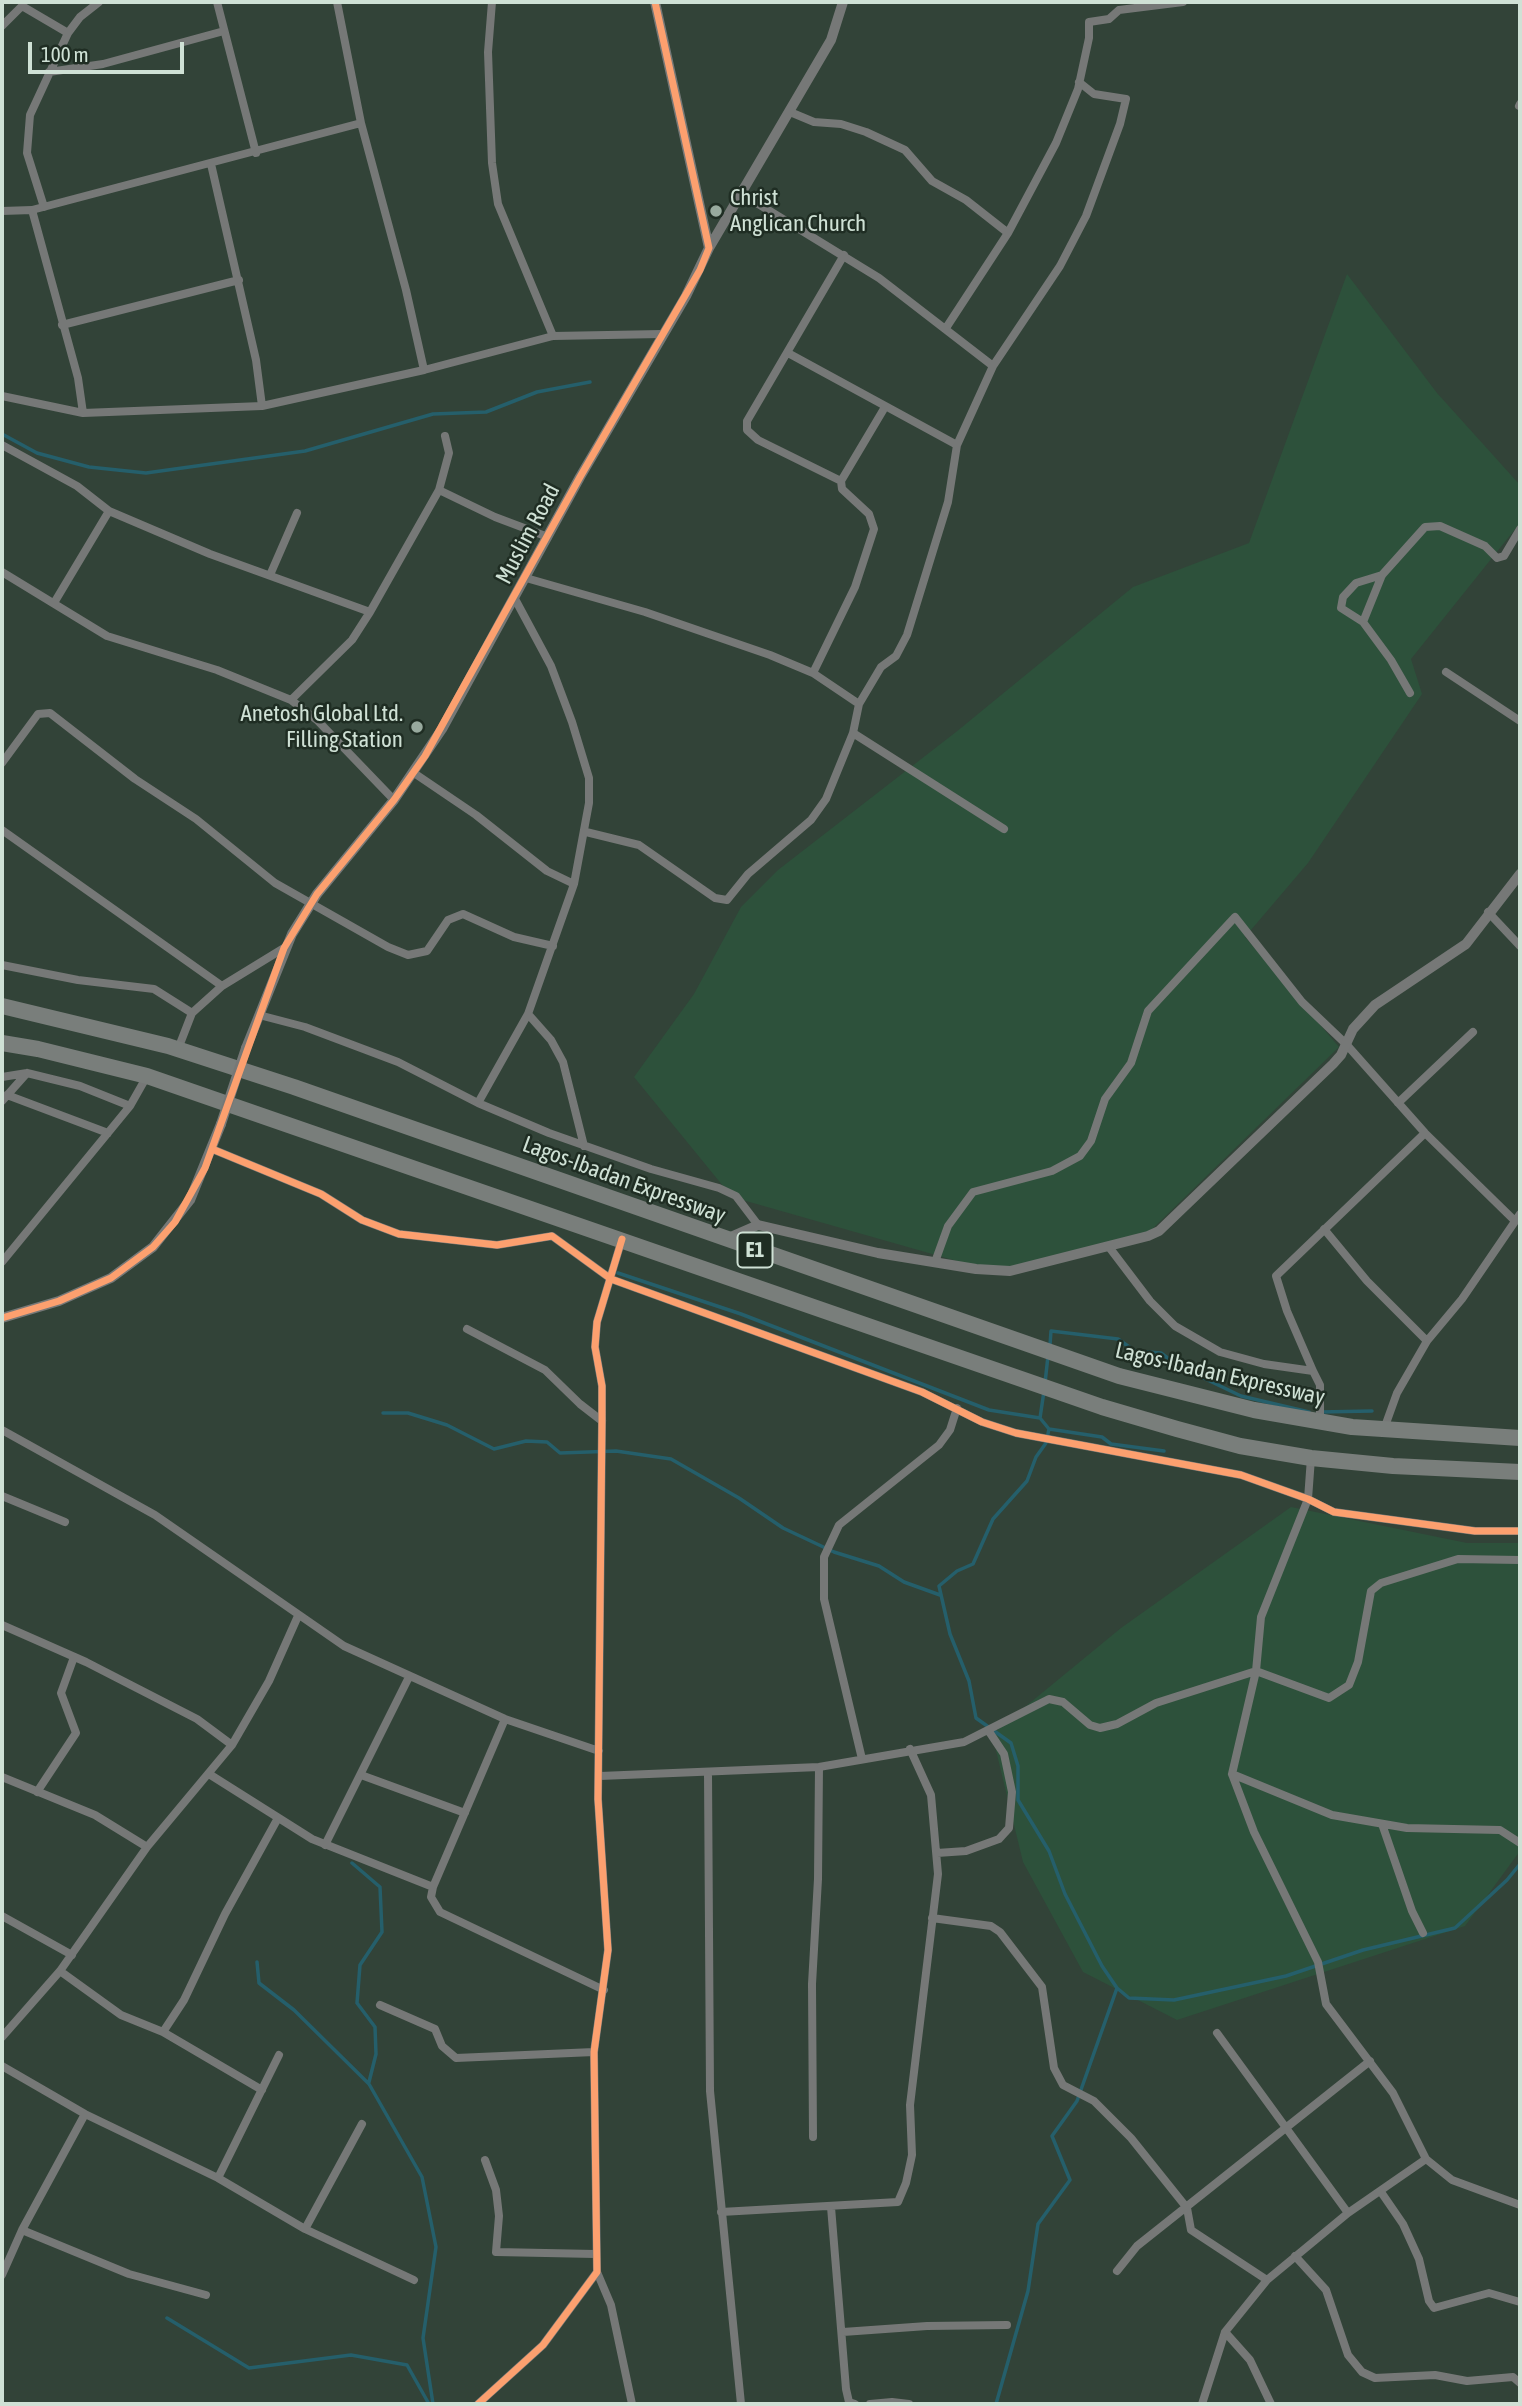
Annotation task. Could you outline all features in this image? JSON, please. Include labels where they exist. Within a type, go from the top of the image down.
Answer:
[{"type":"highway","name":"Lagos-Ibadan Expressway","points":[[2,1006],[62,1018],[178,1049],[1119,1376],[1198,1397],[1320,1421],[1384,1430],[1520,1438]]},
{"type":"highway","name":"E1","points":[[2,1043],[38,1049],[146,1076],[1102,1407],[1240,1446],[1311,1458],[1393,1466],[1520,1472]]},
{"type":"street","points":[[44,206],[27,153],[30,114],[68,33],[99,2]]},
{"type":"street","points":[[217,2],[256,153]]},
{"type":"street","points":[[337,2],[361,123],[406,290],[424,370]]},
{"type":"street","points":[[492,2],[488,51],[492,163],[498,204],[553,336]]},
{"type":"street","points":[[655,2],[709,248]]},
{"type":"street","name":"Muslim Road","points":[[2,1318],[59,1301],[111,1278],[135,1262],[176,1222],[190,1200],[222,1124],[246,1048],[284,947],[310,904],[414,774],[457,704],[548,537],[700,270],[709,248],[831,40],[843,2]]},
{"type":"street","points":[[946,328],[1009,233],[1056,143],[1079,82],[1089,38],[1089,22],[1109,19],[1118,10],[1183,2]]},
{"type":"street","points":[[2,26],[22,6],[68,33]]},
{"type":"street","points":[[49,72],[103,64],[224,31]]},
{"type":"street","points":[[586,832],[639,845],[715,898],[727,900],[748,874],[811,820],[826,799],[853,733],[859,704],[881,667],[896,656],[907,635],[948,502],[957,445],[993,366],[1060,266],[1086,216],[1120,124],[1126,99],[1094,94],[1079,82]]},
{"type":"street","points":[[790,112],[814,122],[841,124],[866,132],[905,150],[932,181],[967,200],[1009,233]]},
{"type":"street","points":[[2,211],[32,210],[256,153],[361,123]]},
{"type":"street","points":[[211,164],[257,360],[262,406]]},
{"type":"street","points":[[742,194],[844,255],[946,328],[993,366]]},
{"type":"street","points":[[32,210],[78,379],[83,413]]},
{"type":"street","points":[[841,481],[758,440],[747,430],[747,421],[844,255]]},
{"type":"street","points":[[62,325],[239,280]]},
{"type":"street","points":[[2,397],[83,413],[262,406],[424,370],[553,336],[662,334]]},
{"type":"street","points":[[788,353],[957,445]]},
{"type":"street","points":[[813,673],[855,587],[874,529],[869,514],[842,489],[841,481],[885,407]]},
{"type":"street","points":[[291,700],[352,640],[370,612],[439,490],[449,453],[445,436]]},
{"type":"street","points":[[2,445],[77,486],[109,511],[210,554],[370,612]]},
{"type":"street","points":[[439,490],[495,517],[548,537]]},
{"type":"street","points":[[54,603],[109,511]]},
{"type":"street","points":[[270,575],[297,513]]},
{"type":"street","points":[[1363,622],[1382,575],[1425,527],[1440,526],[1485,546],[1497,558],[1504,555],[1520,529]]},
{"type":"street","points":[[2,586],[5,574],[107,636],[218,670],[291,700],[326,730],[394,800]]},
{"type":"street","points":[[1382,575],[1356,583],[1343,597],[1341,608],[1363,622],[1391,660],[1410,693]]},
{"type":"street","points":[[526,578],[645,612],[813,673],[859,704]]},
{"type":"street","points":[[478,1103],[528,1014],[574,884],[586,832],[589,778],[583,756],[551,667],[515,599]]},
{"type":"street","points":[[1446,672],[1520,721]]},
{"type":"street","points":[[2,763],[38,714],[50,713],[135,779],[196,819],[275,883],[348,927],[408,955],[427,951],[448,920],[463,914],[514,937],[553,946]]},
{"type":"street","points":[[853,733],[1004,829]]},
{"type":"street","points":[[414,774],[476,814],[547,872],[574,884]]},
{"type":"street","points":[[2,830],[222,986]]},
{"type":"street","points":[[259,1015],[305,1027],[398,1062],[478,1103],[584,1146],[719,1188],[736,1196],[758,1224],[789,1234],[935,1262],[1010,1271],[1109,1247],[1159,1231],[1333,1064],[1353,1029],[1375,1005],[1466,944],[1488,912],[1520,874]]},
{"type":"street","points":[[1488,912],[1520,946]]},
{"type":"street","points":[[935,1262],[948,1226],[973,1192],[1052,1171],[1080,1156],[1091,1141],[1105,1099],[1131,1063],[1148,1011],[1235,917],[1302,1002],[1346,1044],[1425,1133],[1517,1218],[1462,1299],[1427,1340],[1397,1393],[1384,1430]]},
{"type":"street","points":[[178,1049],[192,1013],[222,986],[284,947]]},
{"type":"street","points":[[2,965],[78,981],[154,989],[192,1013]]},
{"type":"street","points":[[528,1014],[551,1040],[563,1062],[584,1146]]},
{"type":"street","points":[[1398,1102],[1473,1032]]},
{"type":"street","points":[[2,1077],[27,1073],[80,1086],[130,1106]]},
{"type":"street","points":[[27,1073],[4,1098],[108,1133]]},
{"type":"street","points":[[2,1262],[130,1106],[146,1076]]},
{"type":"street","points":[[1320,1421],[1320,1385],[1287,1311],[1276,1276],[1425,1133]]},
{"type":"street","points":[[212,1149],[321,1194],[362,1220],[399,1234],[496,1245],[552,1236],[611,1279],[957,1408],[982,1422],[1016,1433],[1200,1465],[1241,1475],[1308,1499],[1334,1512],[1475,1531],[1520,1531]]},
{"type":"street","points":[[725,1240],[758,1224]]},
{"type":"street","points":[[1324,1229],[1367,1281],[1427,1340]]},
{"type":"street","points":[[622,1239],[597,1322],[595,1348],[602,1386],[598,1799],[608,1950],[594,2052],[598,2192],[595,2254],[597,2272],[611,2305],[632,2404]]},
{"type":"street","points":[[1109,1247],[1150,1301],[1175,1326],[1220,1352],[1264,1364],[1312,1371]]},
{"type":"street","points":[[467,1329],[545,1370],[602,1421]]},
{"type":"street","points":[[862,1759],[824,1599],[824,1557],[839,1525],[939,1445],[950,1430],[957,1408]]},
{"type":"street","points":[[2,1430],[155,1515],[344,1646],[505,1719],[599,1751]]},
{"type":"street","points":[[1311,1458],[1308,1499],[1261,1617],[1256,1671],[1232,1774],[1254,1832],[1319,1966],[1326,2004],[1370,2061],[1402,2109],[1426,2159],[1452,2180],[1519,2201]]},
{"type":"street","points":[[2,1496],[65,1522]]},
{"type":"street","points":[[600,1776],[819,1767],[910,1749],[964,1742],[1049,1699],[1063,1702],[1090,1725],[1100,1728],[1117,1724],[1156,1703],[1256,1671],[1329,1698],[1349,1685],[1358,1662],[1371,1591],[1381,1583],[1458,1559],[1520,1560]]},
{"type":"street","points":[[2,2037],[60,1971],[147,1847],[232,1745],[269,1681],[298,1616]]},
{"type":"street","points":[[2,1625],[74,1657],[197,1719],[232,1745]]},
{"type":"street","points":[[37,1793],[76,1733],[61,1693],[74,1657]]},
{"type":"street","points":[[325,1845],[409,1677]]},
{"type":"street","points":[[505,1719],[431,1897],[440,1912],[604,1990]]},
{"type":"street","points":[[937,1853],[966,1851],[999,1839],[1009,1828],[1012,1792],[1004,1754],[988,1730]]},
{"type":"street","points":[[721,2212],[898,2202],[906,2183],[912,2155],[910,2105],[937,1853],[930,1795],[910,1749]]},
{"type":"street","points":[[813,2137],[812,1984],[818,1878],[819,1767]]},
{"type":"street","points":[[708,1773],[710,2091],[741,2404]]},
{"type":"street","points":[[209,1774],[325,1845],[433,1887]]},
{"type":"street","points":[[362,1774],[465,1813]]},
{"type":"street","points":[[1232,1774],[1332,1815],[1407,1828],[1500,1830],[1520,1843]]},
{"type":"street","points":[[2,1777],[95,1815],[147,1847]]},
{"type":"street","points":[[163,2032],[184,2000],[225,1914],[278,1818]]},
{"type":"street","points":[[1382,1824],[1412,1911],[1423,1933]]},
{"type":"street","points":[[2,1916],[72,1955]]},
{"type":"street","points":[[932,1918],[991,1926],[1000,1932],[1042,1987],[1054,2068],[1063,2085],[1094,2101],[1131,2138],[1187,2208],[1191,2230],[1267,2280]]},
{"type":"street","points":[[60,1971],[121,2015],[163,2032],[262,2090]]},
{"type":"street","points":[[380,2005],[435,2029],[442,2046],[456,2058],[594,2052]]},
{"type":"street","points":[[1217,2034],[1348,2213]]},
{"type":"street","points":[[218,2178],[279,2055]]},
{"type":"street","points":[[1117,2271],[1137,2246],[1370,2061]]},
{"type":"street","points":[[2,2066],[85,2113],[218,2178],[306,2229],[414,2280]]},
{"type":"street","points":[[2,2274],[22,2230],[85,2113]]},
{"type":"street","points":[[306,2229],[362,2124]]},
{"type":"street","points":[[1202,2404],[1224,2332],[1267,2280],[1348,2213],[1426,2159]]},
{"type":"street","points":[[485,2160],[496,2190],[499,2216],[496,2252],[595,2254]]},
{"type":"street","points":[[1381,2192],[1403,2224],[1419,2259],[1429,2301],[1434,2308],[1489,2293],[1520,2302]]},
{"type":"street","points":[[831,2207],[847,2396],[855,2404]]},
{"type":"street","points":[[22,2230],[129,2274],[206,2295]]},
{"type":"street","points":[[1294,2256],[1326,2290],[1348,2355],[1362,2372],[1375,2378],[1435,2375],[1467,2381],[1507,2377],[1520,2383]]},
{"type":"street","points":[[478,2404],[543,2345],[597,2272]]},
{"type":"street","points":[[843,2332],[1007,2325]]},
{"type":"street","points":[[1224,2332],[1250,2360],[1271,2404]]},
{"type":"street","points":[[870,2404],[909,2404]]},
{"type":"shaded area","points":[[1347,274],[1437,393],[1520,485],[1520,523],[1411,659],[1422,694],[1308,863],[1245,937],[1339,1047],[1144,1237],[992,1271],[732,1197],[634,1077],[694,994],[741,907],[778,870],[956,732],[1133,587],[1249,543]]},
{"type":"shaded area","points":[[1291,1507],[1467,1543],[1520,1543],[1520,1851],[1465,1926],[1177,2020],[1083,1972],[1023,1862],[992,1734],[1121,1628]]},
{"type":"waterway","points":[[2,434],[37,453],[89,467],[146,473],[305,451],[433,414],[486,412],[537,392],[590,382]]},
{"type":"waterway","points":[[618,1273],[741,1314],[989,1410],[1040,1418]]},
{"type":"waterway","points":[[1050,1345],[1051,1331],[1118,1339],[1135,1351],[1161,1353],[1169,1359],[1173,1369],[1189,1371],[1241,1396],[1309,1412]]},
{"type":"waterway","points":[[1045,1383],[1048,1356]]},
{"type":"waterway","points":[[996,2404],[1028,2291],[1038,2224],[1070,2180],[1052,2136],[1077,2101],[1117,1988],[1102,1966],[1065,1894],[1049,1851],[1018,1800],[1018,1766],[1011,1743],[976,1718],[969,1681],[950,1634],[939,1586],[957,1571],[973,1564],[993,1519],[1027,1481],[1036,1457],[1046,1443],[1049,1429],[1040,1418],[1044,1391]]},
{"type":"waterway","points":[[1320,1412],[1372,1411]]},
{"type":"waterway","points":[[383,1413],[408,1413],[447,1425],[494,1449],[526,1441],[547,1442],[560,1453],[616,1451],[671,1459],[739,1498],[783,1528],[834,1552],[879,1566],[904,1582],[940,1595]]},
{"type":"waterway","points":[[1049,1429],[1102,1437],[1111,1444],[1164,1451]]},
{"type":"waterway","points":[[352,1863],[380,1887],[382,1932],[360,1965],[357,2003],[375,2027],[376,2054],[369,2082]]},
{"type":"waterway","points":[[1117,1988],[1129,1998],[1174,2000],[1286,1976],[1363,1950],[1455,1928],[1507,1880],[1520,1864]]},
{"type":"waterway","points":[[257,1962],[259,1983],[294,2010],[369,2084],[422,2177],[436,2247],[423,2338],[433,2404]]},
{"type":"waterway","points":[[167,2318],[249,2368],[351,2355],[407,2365],[429,2404]]},
{"type":"cycle path","points":[[2,1318],[59,1301],[111,1278],[153,1247],[175,1222],[205,1168],[284,948],[317,894],[394,800],[425,756],[580,477],[700,270],[709,248],[655,2]]},
{"type":"cycle path","points":[[212,1149],[321,1194],[362,1220],[399,1234],[497,1245],[552,1236],[611,1279],[922,1392],[982,1422],[1016,1433],[1241,1475],[1308,1499],[1334,1512],[1475,1531],[1520,1531]]},
{"type":"cycle path","points":[[478,2404],[543,2345],[597,2272],[594,2052],[608,1950],[598,1799],[602,1386],[595,1347],[597,1322],[622,1239]]},
{"type":"place","name":"Christ Anglican Church","points":[[716,211]]},
{"type":"place","name":"Anetosh Global Ltd. Filling Station","points":[[417,727]]}]
